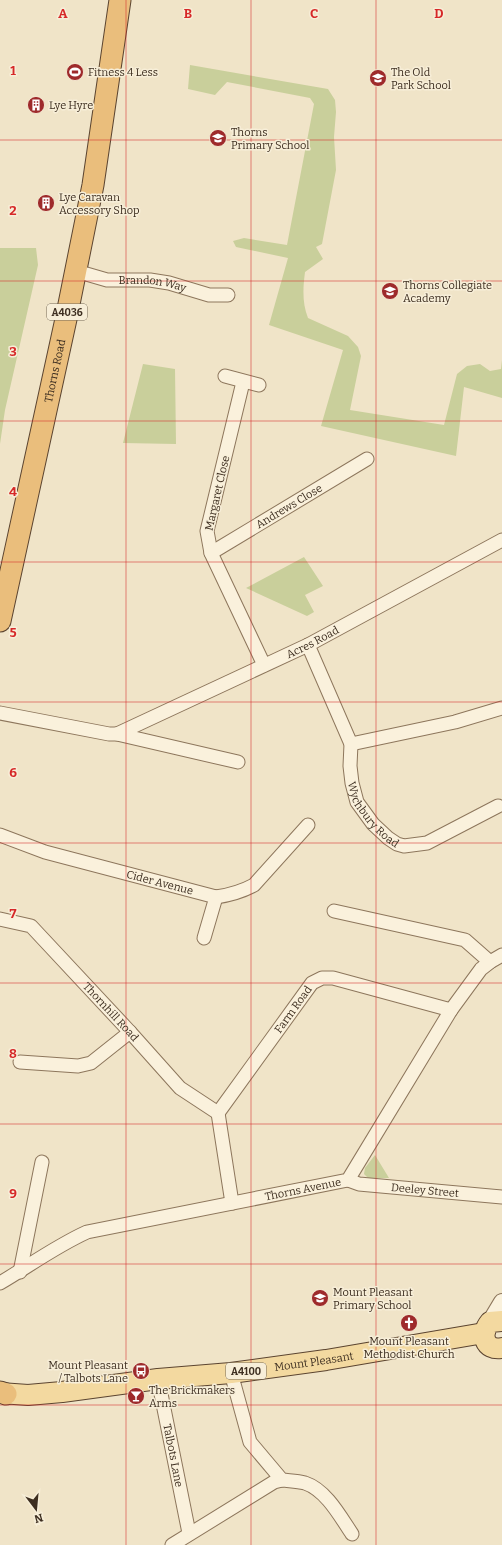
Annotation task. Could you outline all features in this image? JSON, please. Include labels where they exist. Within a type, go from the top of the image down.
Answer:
[{"type":"highway","name":"Thorns Road","points":[[0,562],[79,195],[107,0]]},
{"type":"highway","name":"Thorns Road","points":[[0,621],[76,271],[93,185],[120,0]]},
{"type":"main road","name":"Mount Pleasant","points":[[1,1394],[28,1395],[62,1392],[158,1379],[231,1373],[495,1338]]},
{"type":"street","name":"Brandon Way","points":[[76,271],[107,280],[150,280],[169,283],[209,295],[228,295]]},
{"type":"street","points":[[225,376],[259,385]]},
{"type":"street","name":"Margaret Close","points":[[243,382],[207,531],[211,553],[264,665]]},
{"type":"street","name":"Andrews Close","points":[[211,553],[367,459]]},
{"type":"street","name":"Acres Road","points":[[117,734],[308,646],[502,540]]},
{"type":"street","name":"Wychbury Road","points":[[308,646],[351,744],[350,766],[352,783],[357,802],[361,810],[373,824],[388,838],[397,844],[409,846],[426,842],[498,804]]},
{"type":"street","points":[[351,744],[455,722],[502,708]]},
{"type":"street","points":[[0,713],[109,734],[117,734],[238,762]]},
{"type":"street","name":"Cider Avenue","points":[[0,835],[45,852],[216,897],[230,895],[254,885],[294,831],[308,825]]},
{"type":"street","points":[[204,938],[216,897]]},
{"type":"street","points":[[334,911],[465,940],[490,962]]},
{"type":"street","name":"Thornhill Road","points":[[0,919],[31,926],[180,1088],[218,1113]]},
{"type":"street","name":"Thorns Avenue","points":[[0,1283],[20,1272],[66,1242],[87,1232],[348,1180],[451,1010],[481,969],[502,955]]},
{"type":"street","name":"Farm Road","points":[[218,1113],[312,983],[322,978],[333,978],[451,1010]]},
{"type":"street","points":[[20,1062],[78,1066],[91,1063],[130,1032]]},
{"type":"street","points":[[218,1113],[232,1203]]},
{"type":"street","points":[[20,1272],[42,1162]]},
{"type":"street","name":"Deeley Street","points":[[348,1180],[358,1184],[502,1197]]},
{"type":"street","points":[[495,1338],[502,1302]]},
{"type":"street","points":[[231,1373],[250,1442],[282,1480]]},
{"type":"street","name":"Talbots Lane","points":[[158,1379],[189,1533]]},
{"type":"street","points":[[172,1545],[189,1533],[274,1482],[282,1480],[306,1484],[320,1492],[336,1510],[352,1534]]},
{"type":"green space","points":[[190,65],[328,89],[335,100],[336,112],[334,137],[336,170],[322,244],[316,247],[323,259],[305,272],[304,295],[308,318],[348,336],[358,347],[361,356],[350,410],[444,425],[457,374],[467,366],[480,364],[490,371],[501,369],[502,360],[502,398],[464,387],[456,456],[321,426],[343,350],[269,325],[288,258],[236,247],[233,241],[244,238],[287,245],[314,104],[310,98],[227,82],[215,95],[188,89]]},
{"type":"green space","points":[[0,248],[36,248],[38,265],[5,410],[0,444]]},
{"type":"green space","points":[[143,364],[175,369],[176,444],[123,443]]},
{"type":"green space","points":[[304,557],[323,586],[305,595],[314,612],[307,616],[246,588]]},
{"type":"green space","points":[[375,1155],[389,1178],[368,1178],[364,1174],[365,1168]]},
{"type":"place","name":"Fitness 4 Less","points":[[75,72]]},
{"type":"place","name":"The Old Park School","points":[[378,78]]},
{"type":"place","name":"Lye Hyre","points":[[36,105]]},
{"type":"place","name":"Thorns Primary School","points":[[218,138]]},
{"type":"place","name":"Lye Caravan Accessory Shop","points":[[46,203]]},
{"type":"place","name":"Thorns Collegiate Academy","points":[[390,291]]},
{"type":"place","name":"Mount Pleasant Primary School","points":[[320,1298]]},
{"type":"place","name":"Mount Pleasant Methodist Church","points":[[409,1323]]},
{"type":"place","name":"Mount Pleasant / Talbots Lane","points":[[141,1371]]},
{"type":"place","name":"The Brickmakers Arms","points":[[136,1396]]}]
